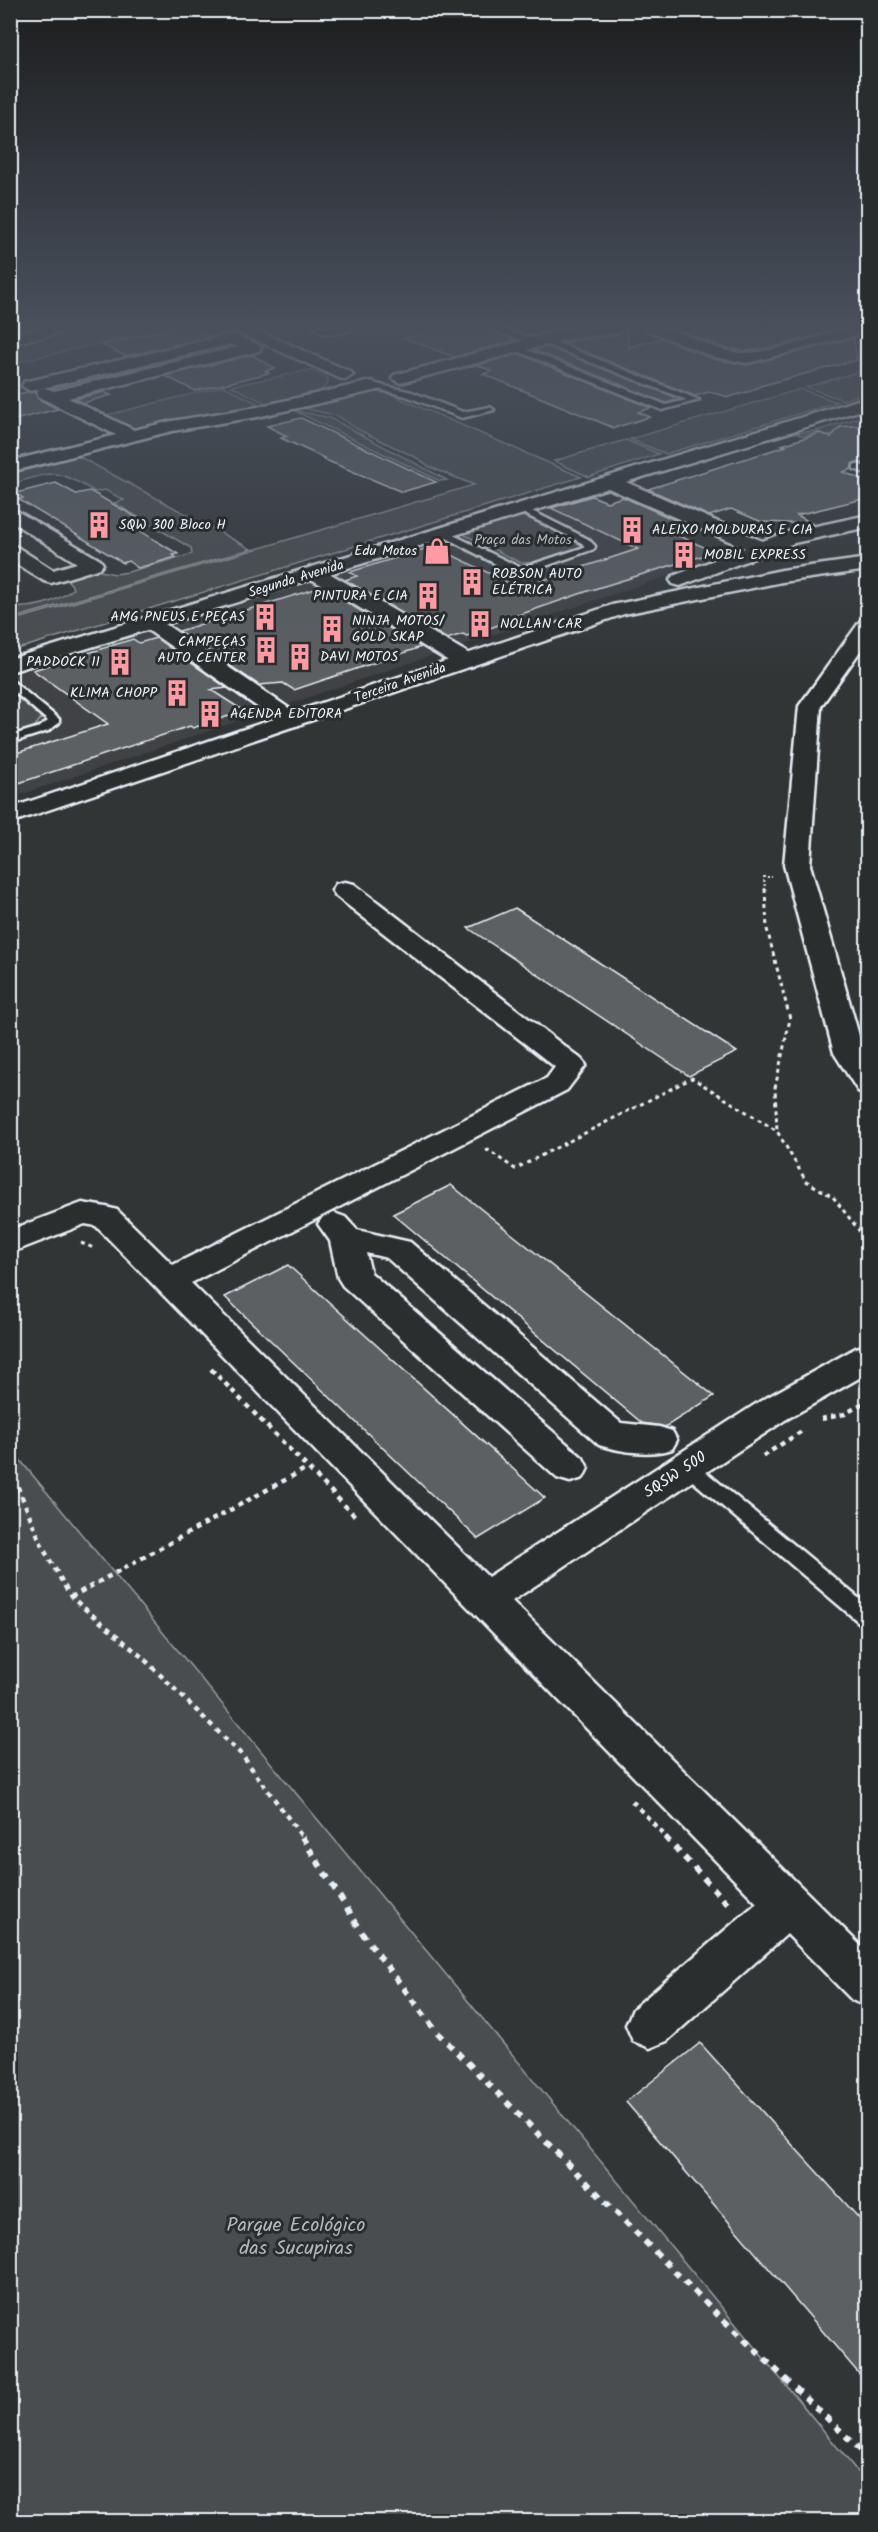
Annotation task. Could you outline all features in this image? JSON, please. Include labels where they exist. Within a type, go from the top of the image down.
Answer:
[{"type":"street","points":[[10,467],[96,445]]},
{"type":"street","name":"Segunda Avenida","points":[[10,666],[728,445]]},
{"type":"street","points":[[610,482],[726,531],[755,551],[753,559],[782,576]]},
{"type":"street","points":[[10,513],[93,564],[51,577],[10,550]]},
{"type":"street","name":"Terceira Avenida","points":[[619,609],[636,597],[788,538],[867,521]]},
{"type":"street","points":[[726,531],[788,538]]},
{"type":"street","name":"Terceira Avenida","points":[[10,816],[619,609],[782,576],[867,564]]},
{"type":"street","points":[[813,571],[867,578]]},
{"type":"street","points":[[315,573],[465,661]]},
{"type":"street","points":[[152,624],[291,720]]},
{"type":"street","points":[[867,624],[810,706],[797,865],[849,1053],[867,1085]]},
{"type":"street","points":[[170,1280],[557,1084],[571,1065],[345,890]]},
{"type":"street","points":[[309,1210],[325,1222],[334,1224],[346,1238],[356,1278],[570,1468]]},
{"type":"street","points":[[10,1242],[82,1213],[106,1217],[485,1599],[772,1920],[867,1985]]},
{"type":"street","points":[[346,1238],[398,1250],[612,1436],[659,1440]]},
{"type":"street","name":"SQSW 500","points":[[485,1599],[772,1412],[867,1357]]},
{"type":"street","points":[[650,2025],[772,1920]]},
{"type":"lane","points":[[857,467],[867,471]]},
{"type":"lane","points":[[442,533],[513,569],[522,571],[590,549],[585,541],[522,509]]},
{"type":"lane","points":[[10,682],[55,721],[45,729],[10,741]]},
{"type":"lane","points":[[688,1467],[867,1618]]},
{"type":"path","points":[[782,876],[764,877],[767,929],[790,1019],[775,1088],[777,1131],[806,1181],[833,1197],[849,1215],[867,1242]]},
{"type":"path","points":[[72,1239],[96,1249],[103,1256]]},
{"type":"path","points":[[210,1368],[363,1524]]},
{"type":"path","points":[[71,1597],[340,1451]]},
{"type":"path","points":[[10,1468],[43,1548],[71,1597],[142,1657],[241,1754],[297,1828],[365,1937],[436,2031],[715,2312],[867,2457]]},
{"type":"path","points":[[627,1795],[772,1920]]},
{"type":"shaded area","points":[[595,495],[726,556],[11,798],[10,676]]},
{"type":"green space","points":[[366,445],[381,445],[447,480],[440,481]]},
{"type":"green space","points":[[390,445],[508,445],[581,477],[11,651],[11,621],[474,485],[430,467]]},
{"type":"green space","points":[[608,445],[638,445],[659,454],[589,477],[554,461]]},
{"type":"green space","points":[[645,445],[695,445],[666,454]]},
{"type":"green space","points":[[76,455],[251,549],[11,619],[11,607],[43,604],[73,589],[66,579],[95,570],[115,574],[128,572],[192,554],[191,548],[114,503],[124,500],[105,490],[95,492],[62,475],[54,474],[11,484],[11,472]]},
{"type":"green space","name":"Praça das Motos","points":[[516,516],[525,517],[582,542],[582,547],[531,563],[521,563],[465,535],[466,531]]},
{"type":"green space","points":[[10,692],[42,717],[33,729],[11,736]]},
{"type":"green space","name":"Parque Ecológico das Sucupiras","points":[[11,1449],[867,2483],[867,2521],[11,2521]]},
{"type":"building","points":[[296,445],[358,445],[436,482],[402,492]]},
{"type":"building","points":[[783,445],[867,445],[867,464],[856,462],[852,464],[852,469],[843,472],[867,481],[867,498],[797,515],[813,524],[762,522],[731,509],[709,516],[648,489],[786,446]]},
{"type":"building","name":"SQW 300 Bloco H","points":[[56,483],[76,494],[90,491],[141,520],[128,524],[178,554],[173,555],[176,557],[138,568],[128,561],[123,563],[18,499],[23,498],[16,493]]},
{"type":"building","points":[[592,496],[607,502],[623,497],[684,524],[666,530],[715,552],[591,590],[507,619],[510,621],[467,636],[463,634],[447,639],[345,580],[357,576],[350,572],[434,546],[519,588],[638,549],[551,508]]},
{"type":"building","points":[[321,587],[421,647],[294,690],[283,683],[259,685],[179,631]]},
{"type":"building","points":[[156,638],[227,688],[211,690],[244,711],[193,728],[190,726],[10,786],[10,755],[108,724],[33,670],[133,639],[139,643]]},
{"type":"building","points":[[515,908],[737,1052],[689,1076],[468,928]]},
{"type":"building","points":[[451,1185],[714,1396],[665,1427],[642,1423],[393,1214]]},
{"type":"building","points":[[288,1265],[545,1498],[478,1539],[225,1297]]},
{"type":"building","points":[[700,2043],[867,2227],[867,2383],[626,2102]]},
{"type":"place","name":"SQW 300 Bloco H","points":[[99,525]]},
{"type":"place","name":"ALEIXO MOLDURAS E CIA","points":[[632,530]]},
{"type":"place","name":"Edu Motos","points":[[437,551]]},
{"type":"place","name":"MOBIL EXPRESS","points":[[684,555]]},
{"type":"place","name":"ROBSON AUTO ELÉTRICA","points":[[472,582]]},
{"type":"place","name":"PINTURA E CIA","points":[[428,596]]},
{"type":"place","name":"AMG PNEUS E PEÇAS","points":[[265,617]]},
{"type":"place","name":"NOLLAN CAR","points":[[480,624]]},
{"type":"place","name":"NINJA MOTOS/ GOLD SKAP","points":[[332,629]]},
{"type":"place","name":"CAMPEÇAS AUTO CENTER","points":[[266,650]]},
{"type":"place","name":"DAVI MOTOS","points":[[300,657]]},
{"type":"place","name":"PADDOCK 11","points":[[120,662]]},
{"type":"place","name":"KLIMA CHOPP","points":[[177,693]]},
{"type":"place","name":"AGENDA EDITORA","points":[[210,714]]}]
